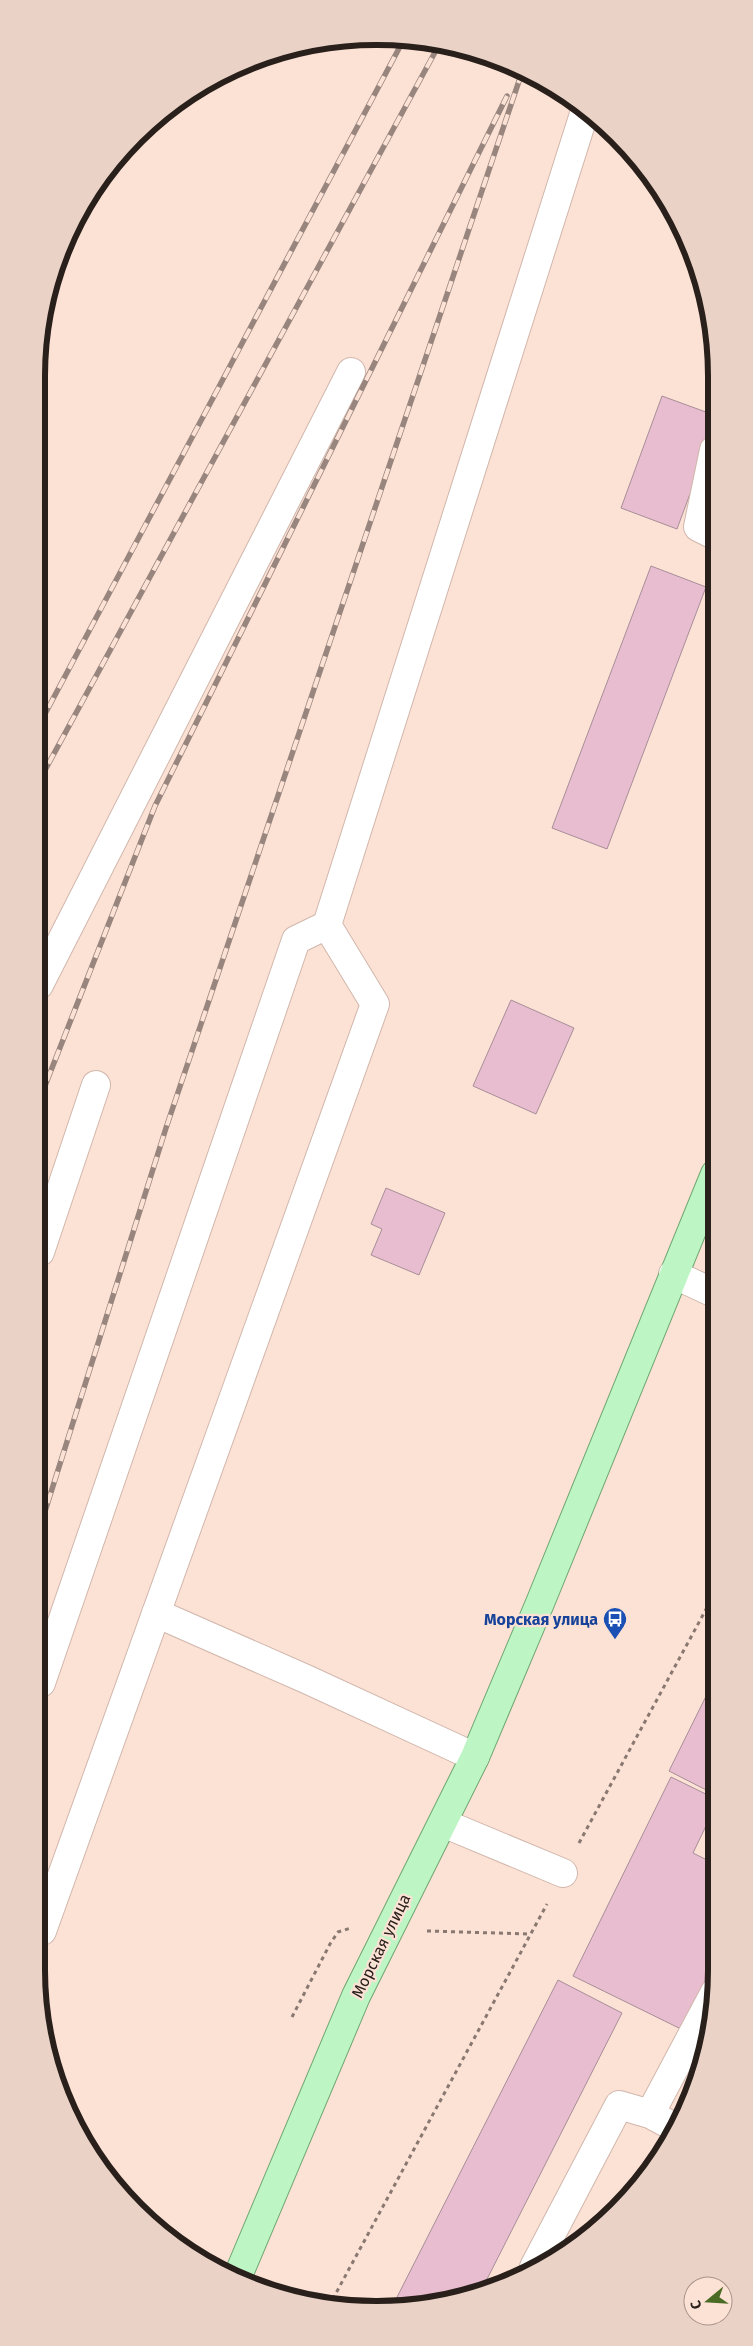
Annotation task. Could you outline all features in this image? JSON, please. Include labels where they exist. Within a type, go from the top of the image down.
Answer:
[{"type":"main road","name":"Морская улица","points":[[240,2271],[356,1996],[475,1757],[540,1603],[708,1191]]},
{"type":"lane","points":[[45,1671],[296,940],[327,924],[583,118]]},
{"type":"lane","points":[[45,973],[351,372]]},
{"type":"lane","points":[[708,479],[698,527],[708,532]]},
{"type":"lane","points":[[45,1923],[374,1004],[327,924]]},
{"type":"lane","points":[[45,1237],[96,1085]]},
{"type":"lane","points":[[673,1274],[708,1290]]},
{"type":"lane","points":[[156,1613],[306,1679],[475,1757]]},
{"type":"lane","points":[[442,1823],[564,1872]]},
{"type":"lane","points":[[650,2114],[705,2008]]},
{"type":"lane","points":[[538,2259],[618,2105],[650,2114],[670,2125]]},
{"type":"path","points":[[333,2298],[708,1606]]},
{"type":"building","points":[[662,396],[708,413],[708,445],[677,529],[621,508]]},
{"type":"building","points":[[651,566],[706,587],[607,849],[552,828]]},
{"type":"building","points":[[511,1000],[574,1028],[536,1114],[473,1086]]},
{"type":"building","points":[[386,1188],[445,1213],[419,1275],[371,1255],[382,1229],[371,1224]]},
{"type":"building","points":[[708,1692],[708,1791],[669,1771]]},
{"type":"building","points":[[671,1777],[708,1795],[708,1822],[693,1853],[708,1860],[707,1981],[683,2030],[573,1976]]},
{"type":"building","points":[[558,1980],[622,2013],[486,2282],[441,2295],[396,2300]]},
{"type":"railway","points":[[45,714],[400,46]]},
{"type":"railway","points":[[45,770],[436,50]]},
{"type":"railway","points":[[45,1511],[166,1128],[520,78]]},
{"type":"railway","points":[[45,1086],[155,806],[507,96]]},
{"type":"place","name":"Морская улица","points":[[615,1640]]}]
